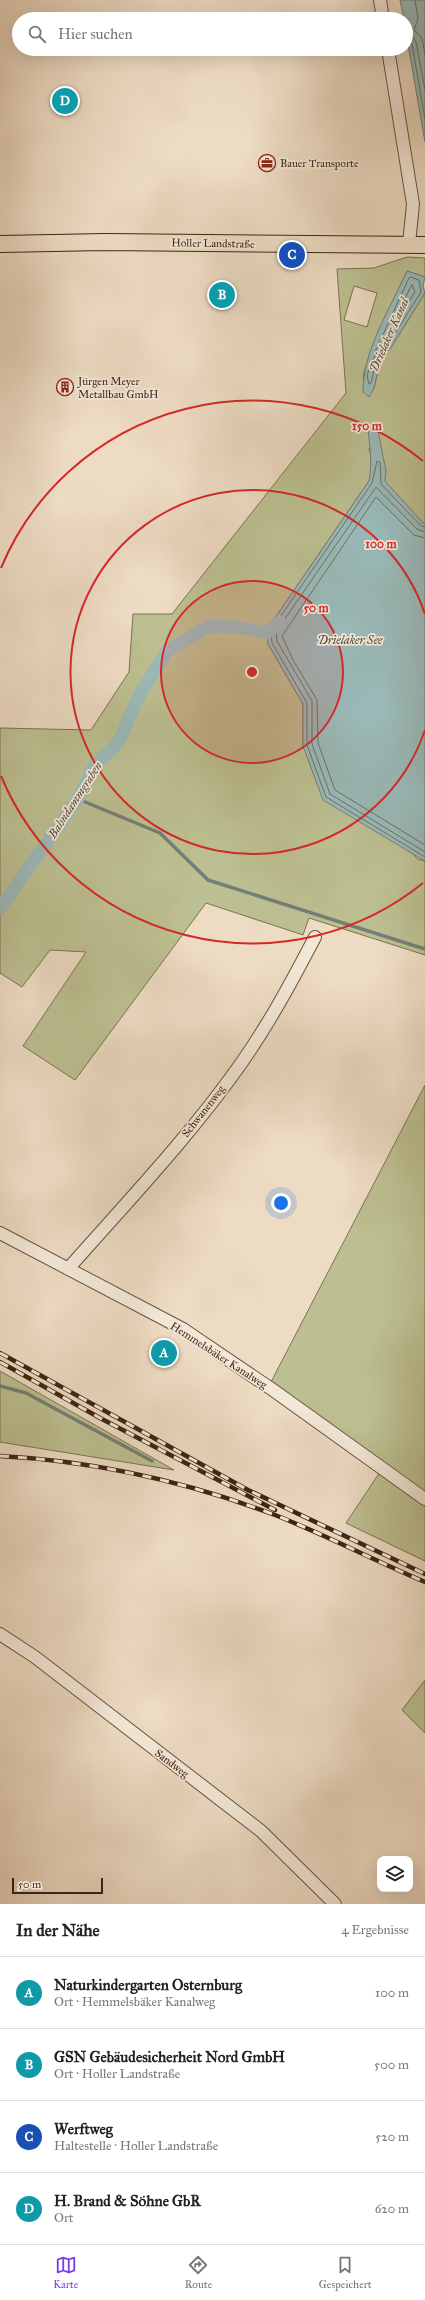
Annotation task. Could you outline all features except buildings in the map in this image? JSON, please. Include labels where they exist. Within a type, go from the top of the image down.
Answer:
[{"type":"main road","name":"Holler Landstraße","points":[[0,244],[425,245]]},
{"type":"street","points":[[380,0],[382,12]]},
{"type":"street","points":[[389,56],[413,204],[408,244]]},
{"type":"street","name":"Schwanenweg","points":[[68,1269],[172,1152],[240,1066],[277,1008],[315,937]]},
{"type":"street","name":"Hemmelsbäker Kanalweg","points":[[0,1233],[183,1329],[273,1390],[425,1499]]},
{"type":"street","name":"Sandweg","points":[[0,1634],[34,1657],[262,1831],[335,1904]]},
{"type":"green space","points":[[407,257],[425,258],[425,277],[407,271],[371,350],[363,376],[369,396],[374,388],[381,357],[390,349],[425,293],[425,525],[384,481],[386,471],[369,448],[373,462],[369,481],[275,618],[267,633],[268,644],[303,704],[303,746],[418,859],[425,861],[425,955],[309,918],[303,935],[206,903],[75,1080],[23,1046],[86,952],[50,950],[22,987],[0,973],[0,728],[91,730],[129,672],[133,614],[172,614],[346,393],[337,269],[374,268]],"holes":[[[354,286],[377,293],[367,327],[344,320]]]},
{"type":"green space","points":[[425,1085],[425,1492],[271,1382]]},
{"type":"green space","points":[[0,1371],[174,1470],[0,1442]]},
{"type":"green space","points":[[380,1472],[425,1506],[425,1561],[346,1523]]},
{"type":"green space","points":[[425,1680],[425,1733],[402,1710]]},
{"type":"water","points":[[400,0],[425,0],[425,142],[410,56],[413,56],[413,12],[403,12]]},
{"type":"water","name":"Drielaker Kanal","points":[[407,271],[425,277],[423,286],[425,293],[390,349],[381,357],[374,388],[369,397],[363,392],[367,361],[372,345]]},
{"type":"water","name":"Drielaker See","points":[[371,424],[377,426],[386,471],[385,481],[425,525],[425,861],[323,800],[303,746],[303,704],[268,644],[267,633],[275,618],[369,481],[371,460],[368,426]]},
{"type":"waterway","name":"Bahndammgraben","points":[[0,908],[78,799],[94,766],[118,743],[140,694],[167,651],[209,626],[237,627],[267,633],[280,622]]},
{"type":"waterway","points":[[78,799],[160,833],[208,880],[425,949]]},
{"type":"waterway","points":[[0,1386],[26,1393],[152,1461]]},
{"type":"railway","points":[[0,1353],[248,1490],[425,1574]]},
{"type":"railway","points":[[0,1362],[100,1418],[275,1510]]},
{"type":"railway","points":[[0,1456],[105,1468],[174,1483],[242,1503],[332,1539],[425,1582]]},
{"type":"place","name":"H. Brand & Söhne GbR","points":[[65,101]]},
{"type":"place","name":"Bauer Transporte","points":[[267,163]]},
{"type":"place","name":"Werftweg","points":[[292,255]]},
{"type":"place","name":"GSN Gebäudesicherheit Nord GmbH","points":[[222,295]]},
{"type":"place","name":"Jürgen Meyer Metallbau GmbH","points":[[65,387]]},
{"type":"place","name":"Naturkindergarten Osternburg","points":[[164,1353]]}]
